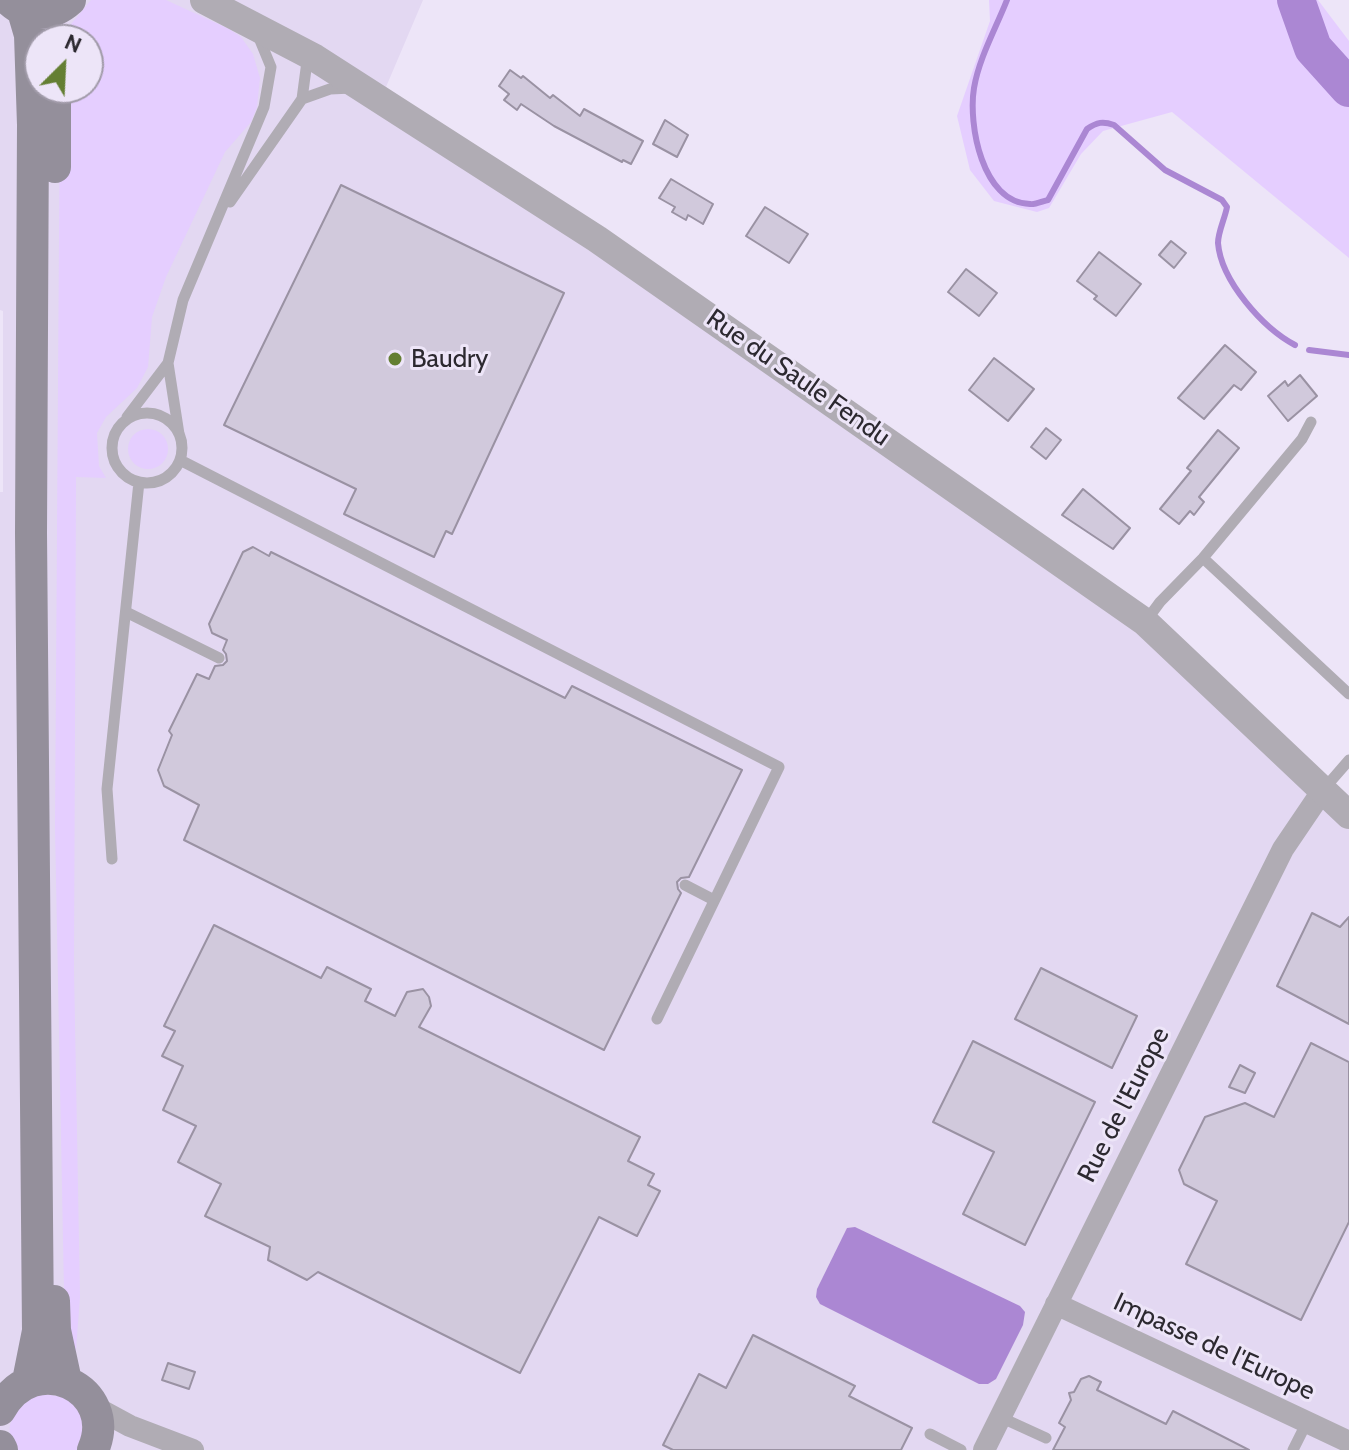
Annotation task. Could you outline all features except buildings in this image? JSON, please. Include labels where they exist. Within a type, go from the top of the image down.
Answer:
[{"type":"main road","points":[[16,5],[37,14],[50,12],[66,3]]},
{"type":"main road","points":[[58,24],[66,3]]},
{"type":"main road","points":[[9,1397],[38,1331],[31,533],[33,125],[30,35],[16,5]]},
{"type":"main road","points":[[55,104],[51,534],[53,1187],[55,1330],[66,1381]]},
{"type":"main road","points":[[9,1397],[53,1378],[77,1387],[93,1406],[98,1433],[93,1450]]},
{"type":"street","name":"Rue du Saule Fendu","points":[[204,0],[308,54],[363,87],[597,239],[1145,622],[1349,815]]},
{"type":"street","name":"Rue de l'Europe","points":[[984,1450],[1283,849],[1323,790]]},
{"type":"street","name":"Impasse de l'Europe","points":[[1056,1304],[1349,1442]]},
{"type":"street","points":[[93,1406],[130,1426],[193,1450]]},
{"type":"street","points":[[148,1450],[157,1450]]},
{"type":"lane","points":[[168,363],[119,426],[114,437],[114,459],[129,477],[139,482],[159,480],[180,460],[181,442],[168,363],[183,300],[264,107],[271,67],[253,25]]},
{"type":"lane","points":[[216,222],[302,99],[308,54]]},
{"type":"lane","points":[[302,99],[330,89],[363,87]]},
{"type":"lane","points":[[119,426],[136,415],[146,413],[166,418],[179,434]]},
{"type":"lane","points":[[1145,622],[1302,439],[1311,422]]},
{"type":"lane","points":[[180,460],[779,767],[657,1019]]},
{"type":"lane","points":[[112,859],[107,789],[139,482]]},
{"type":"lane","points":[[1203,558],[1349,694]]},
{"type":"lane","points":[[126,612],[219,658]]},
{"type":"lane","points":[[1323,790],[1349,760]]},
{"type":"lane","points":[[685,885],[714,900]]},
{"type":"lane","points":[[1000,1417],[1046,1438]]},
{"type":"lane","points":[[1293,1450],[1307,1422]]},
{"type":"lane","points":[[930,1434],[961,1450]]},
{"type":"shaded area","points":[[0,0],[423,0],[386,87],[1005,511],[1349,811],[1349,1450],[0,1450],[0,492],[3,492],[3,311],[0,310]]},
{"type":"shaded area","points":[[91,0],[166,0],[241,37],[253,54],[260,78],[257,107],[251,122],[225,152],[166,277],[152,317],[148,367],[137,388],[106,417],[97,433],[99,466],[106,478],[76,477],[74,969],[80,1297],[75,1363],[65,1343],[55,827],[60,104],[104,104],[104,24],[71,24]]},
{"type":"shaded area","points":[[989,0],[1318,0],[1349,41],[1349,258],[1172,112],[1103,131],[1081,154],[1049,208],[1037,212],[994,201],[970,170],[957,116],[990,21]]},
{"type":"shaded area","points":[[148,429],[162,435],[168,449],[162,463],[148,469],[134,463],[128,449],[134,435]]},
{"type":"shaded area","points":[[855,1227],[1020,1306],[1025,1312],[1023,1325],[996,1379],[988,1384],[979,1384],[820,1304],[816,1297],[817,1289],[847,1228]]},
{"type":"shaded area","points":[[36,1392],[72,1399],[85,1420],[79,1450],[16,1450],[11,1440],[10,1424],[17,1411]]},
{"type":"waterway","points":[[1007,0],[980,66],[973,103],[976,140],[982,159],[1000,191],[1014,200],[1030,204],[1048,200],[1087,129],[1100,123],[1114,125],[1165,170],[1222,200],[1227,207],[1218,243],[1227,273],[1257,315],[1295,345]]},
{"type":"waterway","points":[[1296,0],[1313,48],[1349,88]]},
{"type":"waterway","points":[[1309,350],[1349,355]]},
{"type":"place","name":"Baudry","points":[[395,359]]}]
